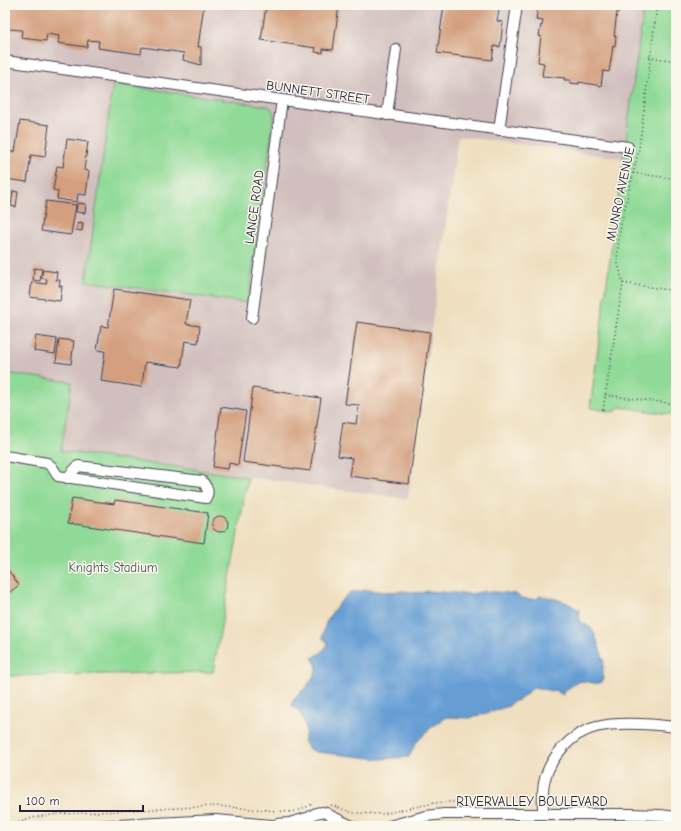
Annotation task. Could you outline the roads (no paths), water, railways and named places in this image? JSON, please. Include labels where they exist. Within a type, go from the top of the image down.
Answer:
[{"type":"street","points":[[499,130],[517,5]]},
{"type":"street","points":[[387,115],[396,49]]},
{"type":"street","name":"BUNNETT STREET","points":[[5,61],[387,115],[628,147]]},
{"type":"street","name":"LANCE ROAD","points":[[252,318],[282,100]]},
{"type":"street","points":[[5,456],[47,463],[52,467],[58,476],[67,478],[206,498],[208,494],[207,486],[202,481],[78,466],[67,478]]},
{"type":"street","points":[[543,814],[543,791],[547,773],[559,752],[576,737],[601,726],[628,724],[676,727]]},
{"type":"street","points":[[97,826],[216,820],[279,825],[308,821],[319,812],[352,826]]},
{"type":"street","name":"RIVERVALLEY BOULEVARD","points":[[389,826],[426,816],[444,814],[631,814],[676,817]]},
{"type":"street","points":[[329,815],[335,822],[336,826]]},
{"type":"water","points":[[368,590],[384,592],[404,591],[422,593],[427,591],[471,594],[485,591],[516,594],[521,598],[527,599],[536,599],[540,596],[565,602],[579,610],[580,621],[591,628],[595,635],[604,661],[603,678],[601,682],[598,683],[584,681],[578,682],[563,691],[563,695],[555,690],[551,691],[534,687],[519,700],[512,702],[509,706],[470,718],[447,717],[428,730],[416,743],[409,757],[380,759],[316,752],[309,749],[304,741],[304,721],[291,705],[296,696],[306,688],[316,672],[316,664],[312,658],[317,656],[328,644],[326,640],[323,639],[323,632],[331,614],[349,593]]},
{"type":"park label","name":"Knights Stadium","points":[[113,567]]}]
